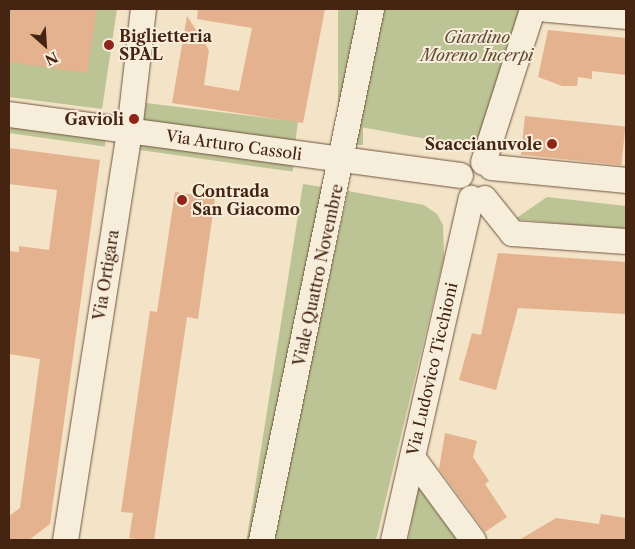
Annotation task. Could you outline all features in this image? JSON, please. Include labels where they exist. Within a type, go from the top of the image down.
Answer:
[{"type":"street","name":"Via Ortigara","points":[[65,540],[129,131],[143,9]]},
{"type":"street","name":"Viale Quattro Novembre","points":[[261,540],[342,160],[371,9]]},
{"type":"street","points":[[487,164],[532,9]]},
{"type":"street","points":[[546,9],[626,16]]},
{"type":"street","name":"Via Arturo Cassoli","points":[[9,114],[460,175]]},
{"type":"street","points":[[626,180],[487,164],[470,164],[460,175],[460,188],[478,198],[512,233],[626,241]]},
{"type":"street","points":[[478,198],[497,185],[496,174],[487,164]]},
{"type":"street","name":"Via Ludovico Ticchioni","points":[[394,540],[412,457],[478,198]]},
{"type":"street","points":[[412,457],[473,540]]},
{"type":"green space","points":[[9,9],[117,9],[102,109],[9,97]]},
{"type":"green space","points":[[338,9],[363,9],[363,145],[338,145]]},
{"type":"green space","name":"Giardino Moreno Incerpi","points":[[378,9],[527,9],[482,149],[355,126]]},
{"type":"green space","points":[[146,103],[298,122],[295,144],[143,126]]},
{"type":"green space","points":[[9,117],[107,131],[105,147],[9,133]]},
{"type":"green space","points":[[140,137],[294,159],[293,172],[138,150]]},
{"type":"green space","points":[[303,184],[327,188],[271,540],[247,540]]},
{"type":"green space","points":[[348,191],[424,205],[437,214],[443,225],[444,257],[376,540],[272,540]]},
{"type":"green space","points":[[547,197],[626,206],[626,230],[515,219]]},
{"type":"green space","points":[[419,481],[461,540],[408,540]]},
{"type":"building","points":[[11,9],[97,9],[87,73],[9,62]]},
{"type":"building","points":[[198,9],[325,9],[303,123],[172,103],[187,16],[209,50],[204,85],[239,91],[252,28],[197,19]]},
{"type":"building","points":[[548,30],[626,38],[626,75],[592,71],[592,79],[578,77],[577,86],[562,86],[538,77]]},
{"type":"building","points":[[525,116],[625,127],[621,165],[521,155]]},
{"type":"building","points":[[9,148],[100,160],[50,524],[29,540],[9,540],[9,516],[20,508],[40,359],[9,354],[9,251],[19,252],[19,246],[49,250],[57,190],[9,184]]},
{"type":"building","points":[[175,192],[215,198],[198,319],[187,317],[154,540],[147,540],[129,538],[133,513],[121,512],[150,311],[157,312]]},
{"type":"building","points":[[498,253],[626,262],[626,314],[518,308],[496,390],[459,380],[472,333],[481,335]]},
{"type":"building","points":[[445,433],[477,441],[473,457],[489,481],[485,484],[507,517],[485,532],[439,469]]},
{"type":"building","points":[[601,514],[626,518],[626,540],[519,540],[556,518],[599,524]]},
{"type":"place","name":"Biglietteria SPAL","points":[[109,45]]},
{"type":"place","name":"Gavioli","points":[[134,119]]},
{"type":"place","name":"Scaccianuvole","points":[[552,144]]},
{"type":"place","name":"Contrada San Giacomo","points":[[182,200]]}]
